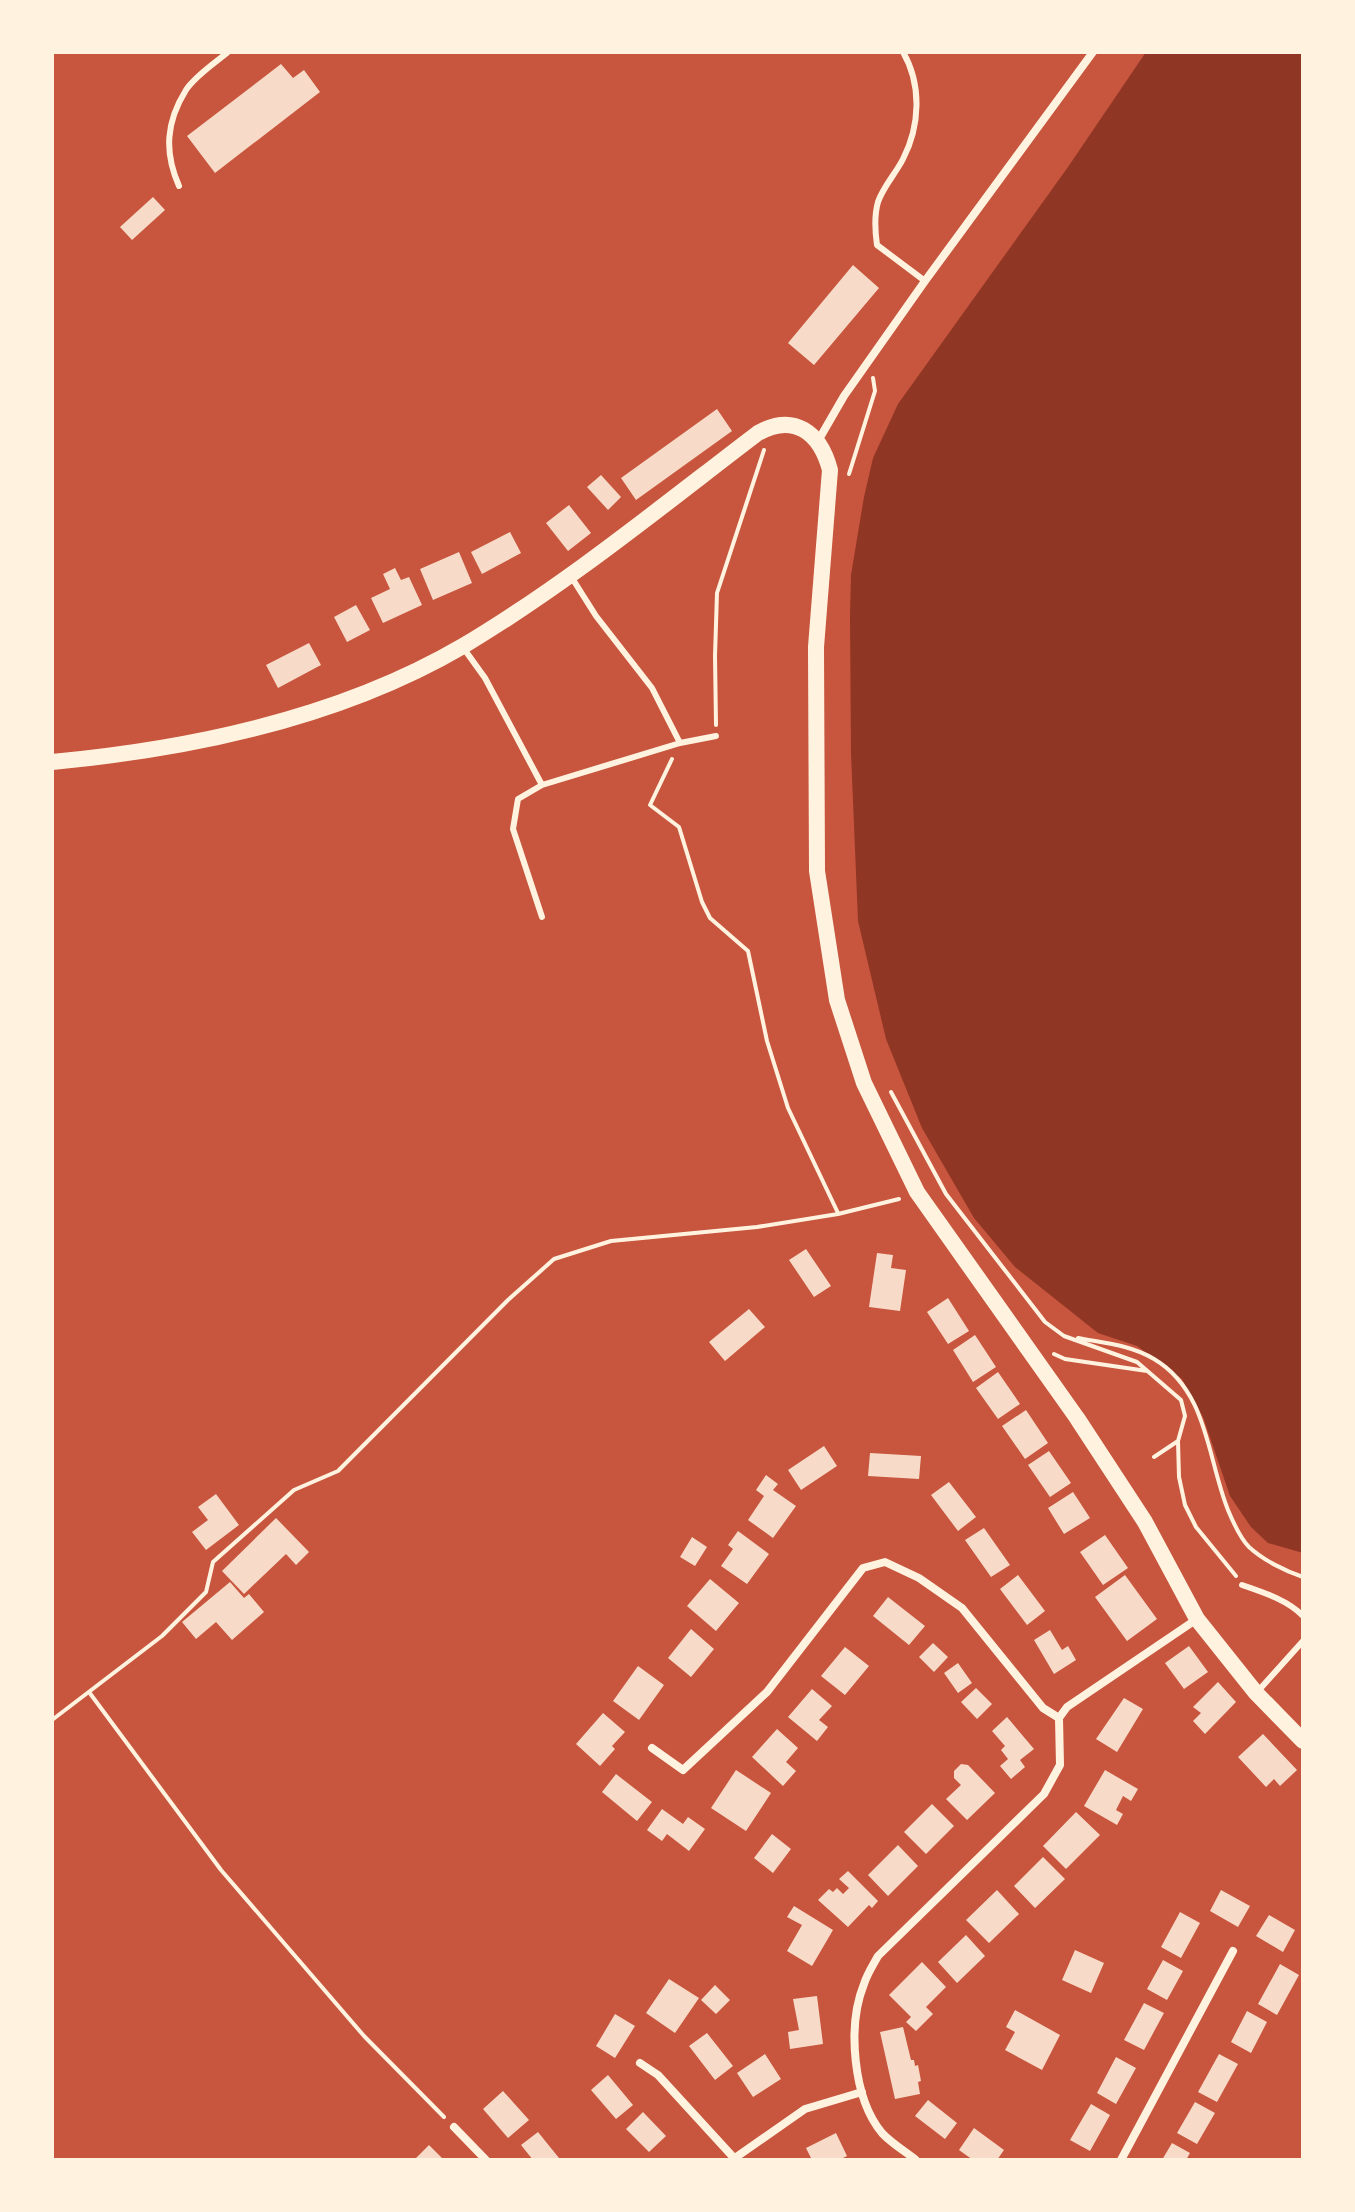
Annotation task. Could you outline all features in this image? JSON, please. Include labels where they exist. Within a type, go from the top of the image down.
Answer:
[{"type":"main road","points":[[52,762],[115,756],[223,736],[322,708],[395,680],[462,646],[570,575],[758,433],[773,425],[787,424],[800,428],[818,441],[826,454],[830,470],[816,647],[817,871],[837,1000],[864,1083],[917,1192],[1077,1418],[1145,1522],[1197,1619],[1256,1693],[1303,1741]]},
{"type":"street","points":[[818,441],[844,396],[925,281],[1093,52]]},
{"type":"street","points":[[652,1748],[683,1770],[767,1692],[863,1568],[885,1562],[919,1578],[962,1608],[1043,1708],[1059,1718]]},
{"type":"street","points":[[916,2160],[884,2135],[872,2117],[862,2092],[855,2050],[856,2014],[864,1984],[878,1956],[1044,1794],[1060,1765],[1059,1718],[1067,1707],[1197,1619]]},
{"type":"street","points":[[1121,2160],[1233,1951]]},
{"type":"street","points":[[640,2063],[658,2075],[733,2159],[805,2109],[862,2092]]},
{"type":"street","points":[[454,2127],[486,2160]]},
{"type":"lane","points":[[179,186],[173,172],[167,134],[187,88],[228,52]]},
{"type":"lane","points":[[903,52],[909,62],[915,90],[914,135],[878,202],[875,225],[877,245],[899,265],[925,281]]},
{"type":"lane","points":[[570,575],[596,616],[652,688],[680,743]]},
{"type":"lane","points":[[462,646],[485,678],[542,785]]},
{"type":"lane","points":[[542,917],[513,829],[518,799],[542,785],[680,743],[716,736]]},
{"type":"lane","points":[[1242,1585],[1298,1610],[1303,1616]]},
{"type":"lane","points":[[1256,1693],[1303,1641]]},
{"type":"path","points":[[847,486],[875,391],[871,360]]},
{"type":"path","points":[[716,736],[717,593],[765,453],[758,433]]},
{"type":"path","points":[[680,743],[650,805],[679,827],[702,902],[710,918],[748,951],[767,1041],[788,1108],[838,1214]]},
{"type":"path","points":[[886,1083],[946,1194],[1045,1322],[1064,1336],[1137,1362],[1181,1400],[1185,1416],[1178,1441],[1179,1477],[1185,1505],[1196,1527],[1242,1585]]},
{"type":"path","points":[[52,1720],[162,1636],[206,1592],[213,1562],[294,1490],[338,1471],[508,1300],[554,1259],[611,1241],[757,1227],[838,1214],[902,1198]]},
{"type":"path","points":[[1064,1336],[1131,1348],[1154,1359],[1174,1374],[1198,1411],[1220,1489],[1233,1522],[1248,1546],[1290,1573],[1303,1577]]},
{"type":"path","points":[[1049,1351],[1065,1359],[1151,1372]]},
{"type":"path","points":[[1181,1400],[1190,1395]]},
{"type":"path","points":[[1185,1416],[1198,1411]]},
{"type":"path","points":[[1154,1457],[1178,1441]]},
{"type":"path","points":[[89,1692],[221,1870],[364,2036],[454,2127]]},
{"type":"shaded area","points":[[1146,52],[1303,52],[1303,1553],[1268,1543],[1251,1527],[1230,1496],[1203,1417],[1182,1379],[1137,1346],[1098,1333],[1015,1267],[974,1218],[922,1128],[886,1039],[858,921],[851,753],[851,575],[873,458],[898,404],[1068,167]]},
{"type":"building","points":[[281,64],[293,78],[304,70],[320,92],[215,173],[187,136]]},
{"type":"building","points":[[153,197],[165,210],[132,240],[120,227]]},
{"type":"building","points":[[853,265],[879,288],[814,365],[788,343]]},
{"type":"building","points":[[717,409],[732,431],[636,500],[621,478]]},
{"type":"building","points":[[601,475],[621,497],[608,510],[587,487]]},
{"type":"building","points":[[569,505],[591,533],[568,551],[546,523]]},
{"type":"building","points":[[510,532],[521,553],[482,574],[471,552]]},
{"type":"building","points":[[459,552],[472,583],[433,600],[420,569]]},
{"type":"building","points":[[395,568],[401,580],[409,577],[422,605],[383,623],[371,598],[390,589],[383,574]]},
{"type":"building","points":[[356,605],[370,630],[347,642],[334,617]]},
{"type":"building","points":[[309,643],[321,665],[278,688],[266,665]]},
{"type":"building","points":[[806,1249],[831,1286],[814,1297],[789,1260]]},
{"type":"building","points":[[877,1253],[893,1255],[891,1268],[906,1270],[900,1311],[869,1307]]},
{"type":"building","points":[[948,1298],[969,1331],[948,1344],[927,1312]]},
{"type":"building","points":[[749,1309],[765,1327],[725,1361],[709,1342]]},
{"type":"building","points":[[975,1335],[996,1367],[973,1382],[953,1350]]},
{"type":"building","points":[[998,1372],[1020,1404],[998,1419],[976,1388]]},
{"type":"building","points":[[1026,1410],[1048,1443],[1025,1459],[1002,1426]]},
{"type":"building","points":[[824,1446],[837,1466],[801,1490],[788,1470]]},
{"type":"building","points":[[1049,1451],[1071,1483],[1050,1497],[1028,1465]]},
{"type":"building","points":[[870,1453],[921,1456],[919,1479],[868,1476]]},
{"type":"building","points":[[766,1475],[778,1484],[773,1490],[796,1506],[773,1538],[748,1520],[764,1496],[756,1490]]},
{"type":"building","points":[[949,1482],[976,1517],[958,1531],[931,1495]]},
{"type":"building","points":[[1073,1492],[1090,1518],[1064,1534],[1048,1508]]},
{"type":"building","points":[[216,1494],[239,1525],[206,1550],[192,1532],[208,1520],[198,1507]]},
{"type":"building","points":[[276,1518],[309,1552],[296,1565],[286,1554],[244,1594],[222,1571]]},
{"type":"building","points":[[984,1528],[1010,1565],[991,1577],[965,1540]]},
{"type":"building","points":[[738,1531],[769,1554],[747,1584],[721,1566],[733,1549],[728,1545]]},
{"type":"building","points":[[1105,1535],[1128,1568],[1103,1585],[1080,1552]]},
{"type":"building","points":[[692,1537],[707,1547],[695,1566],[680,1557]]},
{"type":"building","points":[[1018,1575],[1045,1611],[1027,1625],[1000,1589]]},
{"type":"building","points":[[1125,1575],[1157,1619],[1127,1641],[1095,1597]]},
{"type":"building","points":[[710,1579],[739,1603],[716,1631],[687,1606]]},
{"type":"building","points":[[230,1582],[244,1598],[249,1594],[264,1612],[232,1640],[216,1622],[196,1639],[182,1622]]},
{"type":"building","points":[[888,1597],[925,1626],[909,1645],[873,1616]]},
{"type":"building","points":[[691,1629],[714,1649],[691,1677],[668,1658]]},
{"type":"building","points":[[1050,1630],[1062,1650],[1068,1646],[1076,1660],[1054,1674],[1034,1640]]},
{"type":"building","points":[[933,1643],[948,1657],[934,1672],[919,1657]]},
{"type":"building","points":[[1189,1646],[1208,1672],[1184,1689],[1165,1663]]},
{"type":"building","points":[[845,1647],[869,1666],[845,1695],[821,1676]]},
{"type":"building","points":[[958,1663],[972,1683],[958,1693],[944,1673]]},
{"type":"building","points":[[638,1666],[664,1685],[639,1720],[613,1701]]},
{"type":"building","points":[[1218,1682],[1236,1702],[1205,1734],[1193,1721],[1201,1713],[1193,1707]]},
{"type":"building","points":[[976,1688],[992,1704],[977,1719],[961,1702]]},
{"type":"building","points":[[812,1689],[832,1706],[819,1720],[828,1727],[817,1741],[788,1717]]},
{"type":"building","points":[[1124,1698],[1143,1709],[1117,1752],[1096,1739]]},
{"type":"building","points":[[603,1713],[625,1732],[600,1766],[576,1744]]},
{"type":"building","points":[[1007,1717],[1034,1749],[1020,1760],[1025,1767],[1011,1779],[1000,1766],[1008,1759],[1001,1750],[1005,1746],[992,1731]]},
{"type":"building","points":[[777,1729],[798,1748],[786,1762],[796,1771],[783,1786],[752,1757]]},
{"type":"building","points":[[1263,1734],[1297,1770],[1280,1786],[1274,1779],[1266,1787],[1238,1757]]},
{"type":"building","points":[[961,1764],[968,1765],[995,1793],[967,1820],[946,1799],[961,1785],[954,1778],[954,1771]]},
{"type":"building","points":[[736,1770],[771,1793],[746,1831],[711,1808]]},
{"type":"building","points":[[1105,1770],[1138,1789],[1131,1801],[1123,1796],[1116,1810],[1123,1814],[1117,1825],[1084,1806]]},
{"type":"building","points":[[616,1774],[652,1802],[637,1821],[602,1792]]},
{"type":"building","points":[[932,1804],[954,1826],[926,1854],[904,1832]]},
{"type":"building","points":[[662,1809],[683,1824],[688,1817],[705,1829],[689,1851],[667,1834],[662,1841],[647,1830]]},
{"type":"building","points":[[1076,1812],[1100,1835],[1066,1869],[1043,1846]]},
{"type":"building","points":[[772,1834],[791,1849],[773,1873],[754,1858]]},
{"type":"building","points":[[898,1845],[918,1866],[888,1896],[868,1875]]},
{"type":"building","points":[[1043,1857],[1065,1879],[1035,1908],[1014,1886]]},
{"type":"building","points":[[848,1871],[878,1901],[872,1908],[869,1905],[848,1927],[818,1900],[829,1889],[833,1892],[837,1888],[843,1894],[849,1888],[839,1879]]},
{"type":"building","points":[[997,1890],[1019,1914],[989,1943],[966,1920]]},
{"type":"building","points":[[1221,1890],[1250,1906],[1238,1927],[1210,1911]]},
{"type":"building","points":[[794,1906],[833,1930],[812,1966],[787,1951],[802,1925],[787,1917]]},
{"type":"building","points":[[1180,1912],[1200,1923],[1181,1958],[1161,1947]]},
{"type":"building","points":[[1269,1915],[1295,1930],[1283,1952],[1256,1936]]},
{"type":"building","points":[[966,1935],[985,1956],[957,1983],[938,1962]]},
{"type":"building","points":[[1075,1950],[1104,1963],[1091,1993],[1062,1980]]},
{"type":"building","points":[[1163,1960],[1183,1971],[1167,2000],[1147,1989]]},
{"type":"building","points":[[922,1962],[946,1987],[926,2007],[933,2014],[916,2031],[906,2022],[911,2017],[889,1995]]},
{"type":"building","points":[[1280,1964],[1299,1975],[1277,2015],[1258,2004]]},
{"type":"building","points":[[669,1979],[699,1998],[675,2033],[646,2013]]},
{"type":"building","points":[[715,1985],[730,2000],[716,2014],[701,2000]]},
{"type":"building","points":[[817,1996],[823,2044],[790,2049],[788,2032],[799,2030],[793,1999]]},
{"type":"building","points":[[1144,2003],[1164,2013],[1144,2050],[1124,2040]]},
{"type":"building","points":[[1015,2010],[1060,2035],[1042,2070],[1005,2050],[1015,2032],[1006,2027]]},
{"type":"building","points":[[1247,2011],[1267,2022],[1251,2053],[1231,2042]]},
{"type":"building","points":[[615,2014],[635,2026],[615,2058],[596,2046]]},
{"type":"building","points":[[903,2027],[911,2060],[914,2060],[915,2066],[918,2065],[920,2094],[895,2099],[880,2032]]},
{"type":"building","points":[[707,2033],[733,2066],[715,2080],[689,2046]]},
{"type":"building","points":[[765,2054],[781,2079],[753,2097],[737,2073]]},
{"type":"building","points":[[1219,2054],[1238,2064],[1217,2102],[1198,2092]]},
{"type":"building","points":[[1116,2057],[1136,2068],[1116,2104],[1097,2093]]},
{"type":"building","points":[[608,2075],[633,2105],[616,2119],[591,2090]]},
{"type":"building","points":[[503,2091],[529,2120],[508,2138],[483,2109]]},
{"type":"building","points":[[928,2100],[957,2123],[945,2139],[915,2116]]},
{"type":"building","points":[[1195,2102],[1215,2113],[1197,2144],[1177,2133]]},
{"type":"building","points":[[1091,2104],[1110,2115],[1090,2151],[1070,2140]]},
{"type":"building","points":[[643,2112],[666,2136],[649,2152],[626,2129]]},
{"type":"building","points":[[974,2128],[1004,2150],[997,2160],[973,2160],[959,2150]]},
{"type":"building","points":[[538,2132],[559,2158],[533,2160],[521,2145]]},
{"type":"building","points":[[836,2133],[847,2156],[839,2160],[812,2160],[806,2148]]},
{"type":"building","points":[[1172,2143],[1190,2153],[1186,2160],[1162,2160]]},
{"type":"building","points":[[429,2145],[444,2160],[414,2160]]}]
